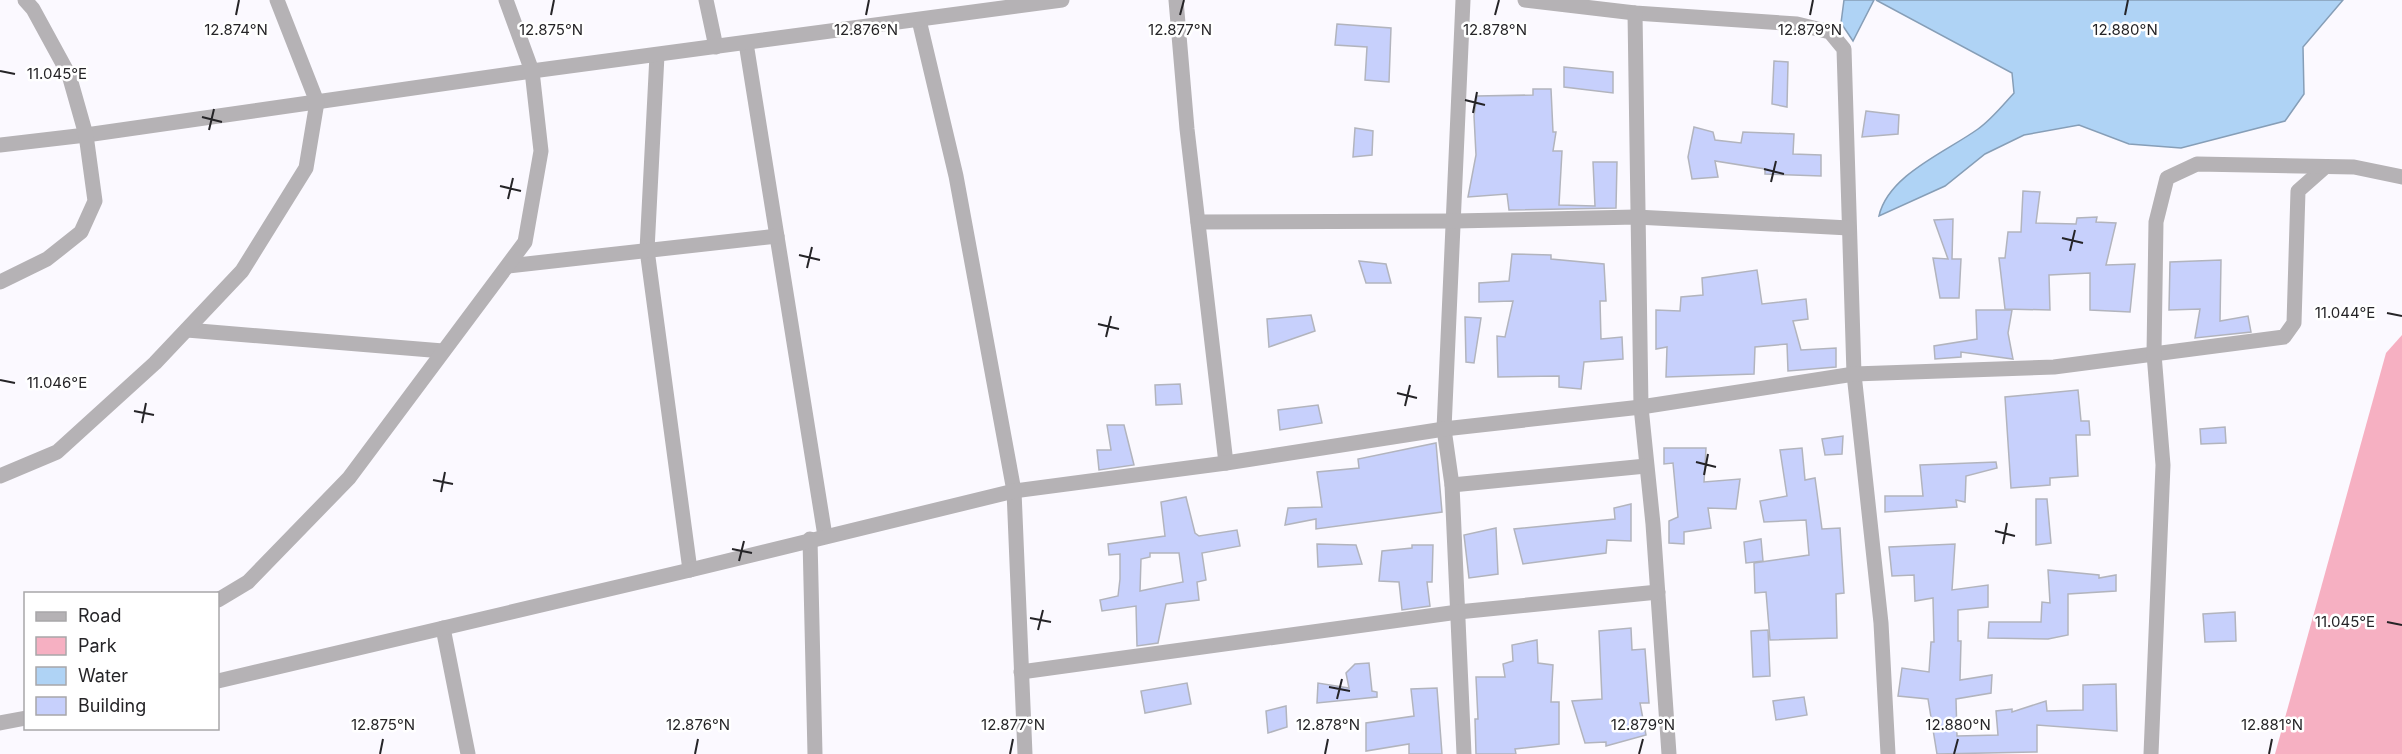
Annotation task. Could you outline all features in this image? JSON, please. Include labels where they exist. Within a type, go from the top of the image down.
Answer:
[{"type":"street","points":[[0,282],[47,259],[81,232],[95,201],[86,135],[69,75],[33,9],[25,0]]},
{"type":"street","points":[[0,476],[57,452],[155,363],[242,271],[306,168],[317,102],[277,0]]},
{"type":"street","points":[[219,599],[248,582],[350,478],[525,242],[541,151],[532,71],[506,0]]},
{"type":"street","points":[[706,0],[716,47]]},
{"type":"street","points":[[0,145],[1062,0]]},
{"type":"street","points":[[1176,0],[1198,222],[1226,463]]},
{"type":"street","points":[[1463,0],[1444,429],[1452,485],[1464,754]]},
{"type":"street","points":[[1525,0],[1635,13],[1797,24],[1830,32],[1844,50],[1854,374],[1881,623],[1888,754]]},
{"type":"street","points":[[1635,13],[1636,217],[1641,407],[1658,592],[1669,754]]},
{"type":"street","points":[[919,20],[956,176],[1014,491],[1025,754]]},
{"type":"street","points":[[746,43],[777,236],[818,538],[815,754]]},
{"type":"street","points":[[657,54],[647,250],[690,570]]},
{"type":"street","points":[[2151,754],[2163,465],[2154,354],[2156,222],[2167,178],[2197,164],[2354,167],[2402,177]]},
{"type":"street","points":[[219,681],[1014,491],[1226,463],[1444,429],[1641,407],[1854,374],[2054,367],[2284,337],[2294,323],[2298,191],[2324,168]]},
{"type":"street","points":[[1198,222],[1455,221],[1636,217],[1849,228]]},
{"type":"street","points":[[508,266],[777,236]]},
{"type":"street","points":[[187,330],[443,351]]},
{"type":"street","points":[[1452,485],[1646,466]]},
{"type":"street","points":[[1022,672],[1458,612],[1658,592]]},
{"type":"street","points":[[442,628],[468,754]]},
{"type":"street","points":[[0,723],[24,718]]},
{"type":"green space","points":[[2402,335],[2402,754],[2275,754],[2386,353]]},
{"type":"water","points":[[1844,0],[1874,0],[1853,41],[1841,23]]},
{"type":"water","points":[[1876,0],[2343,0],[2303,47],[2304,94],[2285,121],[2181,148],[2129,144],[2079,125],[2024,135],[1985,154],[1945,186],[1879,216],[1894,188],[1906,177],[1983,125],[2014,93],[2012,73]]},
{"type":"building","points":[[1337,24],[1391,28],[1389,82],[1365,80],[1367,47],[1335,45]]},
{"type":"building","points":[[1774,61],[1788,62],[1787,107],[1772,104]]},
{"type":"building","points":[[1564,67],[1613,72],[1613,93],[1564,87]]},
{"type":"building","points":[[1533,89],[1551,89],[1553,132],[1556,132],[1553,151],[1562,151],[1559,205],[1595,206],[1593,162],[1617,162],[1616,208],[1509,210],[1507,194],[1468,197],[1476,155],[1474,116],[1477,96],[1533,95]]},
{"type":"building","points":[[1866,111],[1899,115],[1898,134],[1862,137]]},
{"type":"building","points":[[1694,127],[1713,132],[1715,140],[1741,143],[1743,132],[1794,134],[1793,154],[1821,155],[1821,176],[1765,174],[1765,169],[1715,161],[1718,177],[1692,179],[1688,157]]},
{"type":"building","points":[[1355,128],[1373,131],[1372,155],[1353,157]]},
{"type":"building","points":[[2023,191],[2040,192],[2036,223],[2076,224],[2077,218],[2097,217],[2096,222],[2116,223],[2106,265],[2135,264],[2130,312],[2090,310],[2090,273],[2049,275],[2050,310],[2005,309],[1999,258],[2005,258],[2008,232],[2021,232]]},
{"type":"building","points":[[1953,219],[1952,259],[1961,259],[1959,298],[1940,298],[1933,258],[1948,259],[1934,220]]},
{"type":"building","points":[[1512,254],[1551,255],[1551,259],[1604,264],[1606,301],[1600,301],[1601,339],[1622,337],[1623,359],[1584,362],[1581,389],[1559,387],[1559,376],[1498,377],[1497,336],[1505,337],[1513,301],[1479,302],[1479,283],[1509,281]]},
{"type":"building","points":[[2221,260],[2220,321],[2248,316],[2251,332],[2195,338],[2200,309],[2169,310],[2170,262]]},
{"type":"building","points":[[1359,261],[1386,264],[1391,283],[1366,283]]},
{"type":"building","points":[[1757,270],[1762,304],[1806,299],[1808,319],[1793,321],[1801,350],[1836,348],[1836,367],[1788,371],[1787,344],[1755,347],[1754,374],[1666,377],[1667,347],[1656,349],[1656,310],[1680,311],[1681,297],[1703,295],[1702,278]]},
{"type":"building","points":[[1976,310],[2012,310],[2008,333],[2013,359],[1961,352],[1961,357],[1935,359],[1934,346],[1977,339]]},
{"type":"building","points":[[1311,315],[1315,331],[1269,347],[1267,319]]},
{"type":"building","points":[[1465,317],[1481,318],[1474,363],[1466,362]]},
{"type":"building","points":[[1180,384],[1182,404],[1156,405],[1155,385]]},
{"type":"building","points":[[2078,390],[2081,421],[2089,421],[2090,435],[2076,435],[2078,476],[2050,478],[2050,485],[2011,488],[2005,397]]},
{"type":"building","points":[[1318,405],[1322,423],[1280,430],[1278,410]]},
{"type":"building","points":[[1107,425],[1124,425],[1134,465],[1099,470],[1097,450],[1111,450]]},
{"type":"building","points":[[2225,427],[2226,443],[2201,444],[2200,429]]},
{"type":"building","points":[[1843,436],[1842,454],[1825,455],[1822,439]]},
{"type":"building","points":[[1436,443],[1442,512],[1316,529],[1316,519],[1285,525],[1288,508],[1322,507],[1317,472],[1359,468],[1358,459]]},
{"type":"building","points":[[1664,448],[1706,448],[1704,482],[1740,479],[1736,509],[1708,508],[1711,528],[1684,532],[1684,544],[1669,543],[1669,521],[1678,517],[1673,463],[1664,464]]},
{"type":"building","points":[[1802,448],[1805,480],[1815,478],[1822,529],[1840,528],[1844,593],[1836,594],[1837,638],[1770,640],[1766,592],[1755,593],[1754,563],[1809,555],[1806,520],[1764,522],[1760,501],[1787,496],[1780,450]]},
{"type":"building","points":[[1996,462],[1997,468],[1966,476],[1965,502],[1956,500],[1957,507],[1885,512],[1885,496],[1923,496],[1920,465]]},
{"type":"building","points":[[1186,497],[1195,533],[1199,536],[1237,530],[1240,546],[1202,553],[1206,580],[1197,582],[1199,600],[1166,604],[1158,643],[1137,646],[1136,606],[1102,611],[1100,600],[1118,596],[1120,579],[1120,554],[1109,555],[1108,544],[1165,536],[1161,502]],"holes":[[[1150,553],[1179,553],[1183,582],[1140,591],[1141,559],[1150,557]]]},
{"type":"building","points":[[2036,499],[2047,499],[2051,543],[2036,545]]},
{"type":"building","points":[[1631,504],[1631,541],[1607,540],[1606,553],[1523,564],[1514,529],[1615,519],[1614,508]]},
{"type":"building","points":[[1496,528],[1498,574],[1469,578],[1464,535]]},
{"type":"building","points":[[1761,539],[1763,561],[1746,563],[1744,542]]},
{"type":"building","points":[[1317,544],[1356,545],[1362,564],[1318,567]]},
{"type":"building","points":[[1955,544],[1952,590],[1988,585],[1988,607],[1958,610],[1958,641],[1961,641],[1960,680],[1992,675],[1991,693],[1956,699],[1957,736],[1998,735],[1996,711],[2012,709],[2012,712],[2046,701],[2047,711],[2083,710],[2083,685],[2116,684],[2117,731],[2037,725],[2037,752],[1937,754],[1928,699],[1898,696],[1902,668],[1929,672],[1931,642],[1934,642],[1933,598],[1915,601],[1914,575],[1892,576],[1889,547]]},
{"type":"building","points":[[1412,545],[1433,545],[1432,582],[1427,582],[1430,606],[1402,610],[1399,582],[1379,581],[1382,551],[1412,548]]},
{"type":"building","points":[[2048,570],[2099,575],[2099,578],[2116,575],[2116,591],[2068,594],[2068,635],[2048,639],[1988,638],[1989,622],[2041,622],[2042,602],[2050,603]]},
{"type":"building","points":[[2235,612],[2236,641],[2205,642],[2203,614]]},
{"type":"building","points":[[1631,628],[1632,650],[1645,649],[1649,703],[1640,703],[1646,735],[1606,746],[1606,742],[1585,743],[1572,701],[1602,699],[1599,631]]},
{"type":"building","points":[[1768,630],[1770,676],[1753,677],[1751,631]]},
{"type":"building","points":[[1537,640],[1538,663],[1553,665],[1551,702],[1559,702],[1559,744],[1515,749],[1516,754],[1476,754],[1475,719],[1478,719],[1476,677],[1505,677],[1503,664],[1513,661],[1512,645]]},
{"type":"building","points":[[1369,663],[1372,691],[1377,692],[1377,697],[1317,703],[1318,683],[1349,688],[1346,673],[1355,664]]},
{"type":"building","points":[[1187,683],[1191,704],[1145,713],[1141,691]]},
{"type":"building","points":[[1437,688],[1442,754],[1409,754],[1409,744],[1366,751],[1366,723],[1414,716],[1411,689]]},
{"type":"building","points":[[1804,697],[1807,715],[1776,720],[1773,701]]},
{"type":"building","points":[[1286,706],[1287,727],[1268,733],[1266,711]]}]
